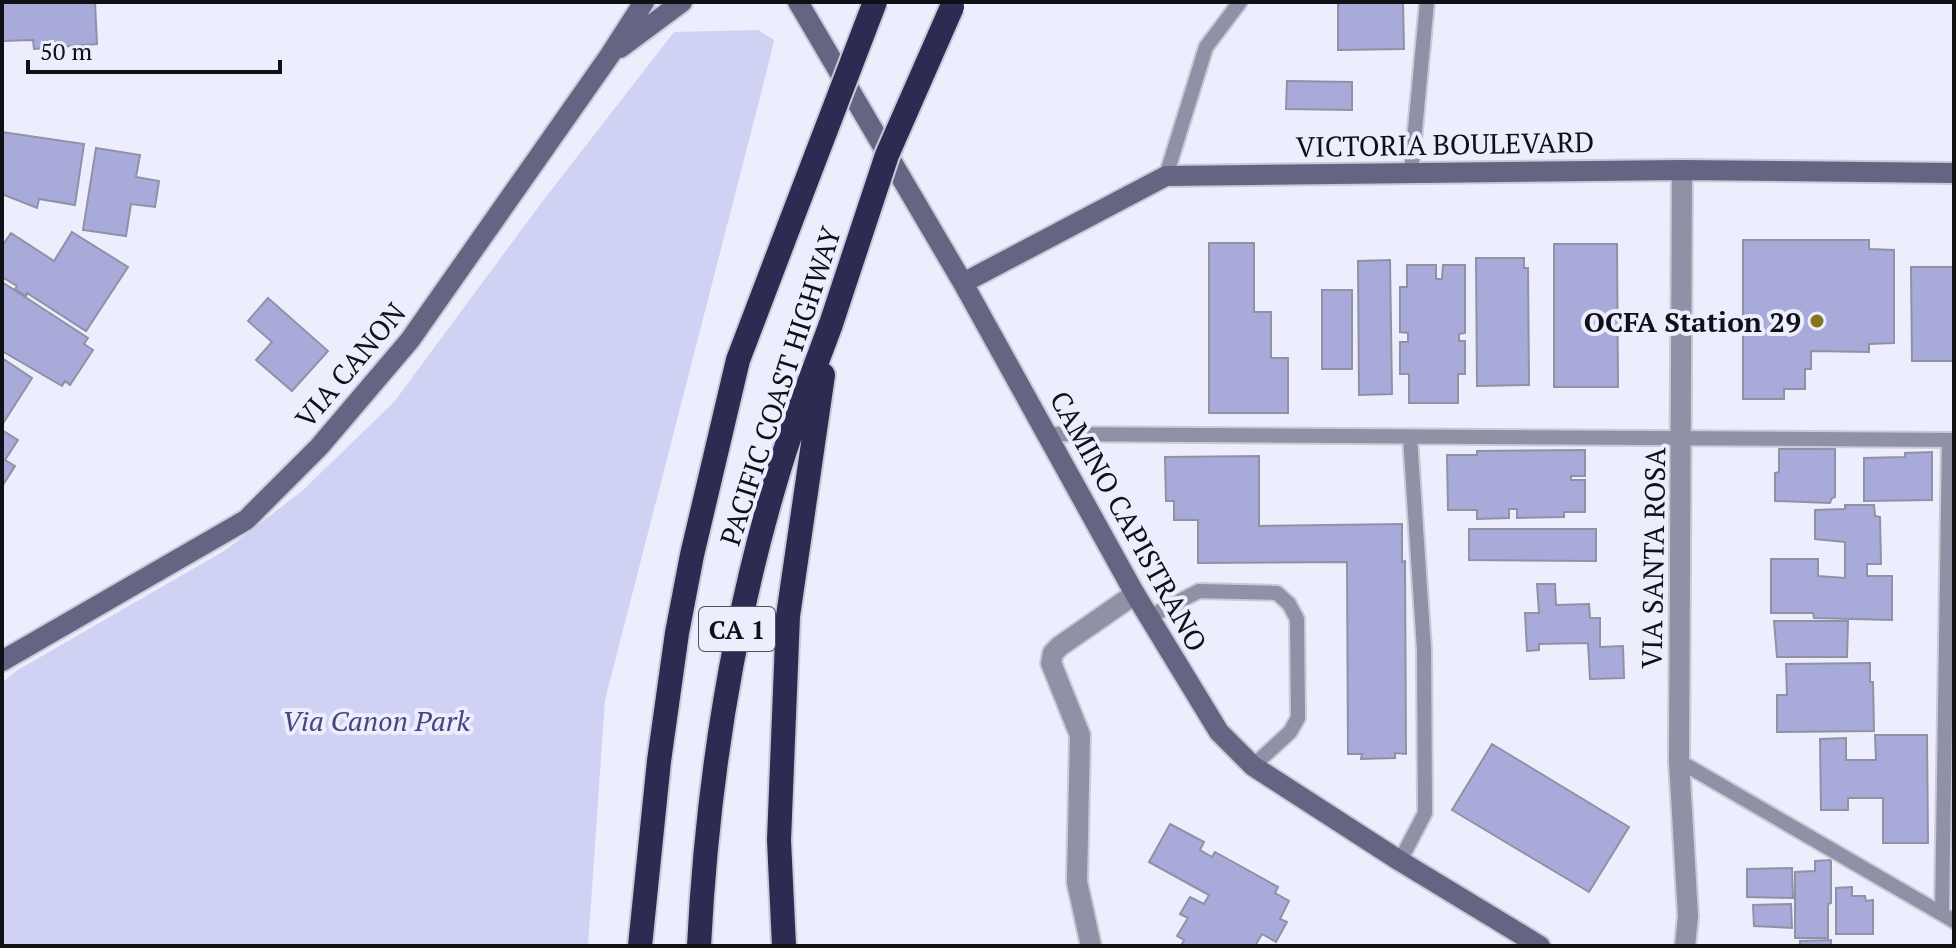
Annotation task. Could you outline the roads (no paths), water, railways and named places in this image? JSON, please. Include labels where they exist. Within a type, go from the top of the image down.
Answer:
[{"type":"highway","name":"PACIFIC COAST HIGHWAY","points":[[640,946],[659,761],[677,633],[738,360],[875,2]]},
{"type":"highway","name":"PACIFIC COAST HIGHWAY","points":[[699,946],[704,854],[737,629],[778,472],[887,155],[953,4]]},
{"type":"highway","points":[[784,946],[779,840],[788,616],[831,324]]},
{"type":"main road","name":"VIA CANON","points":[[2,661],[246,520],[319,447],[410,340],[644,2]]},
{"type":"main road","points":[[610,55],[682,2]]},
{"type":"main road","name":"CAMINO CAPISTRANO","points":[[798,2],[963,283],[1135,594],[1219,732],[1253,766],[1540,946]]},
{"type":"main road","name":"VICTORIA BOULEVARD","points":[[963,283],[1166,176],[1682,170],[1954,173]]},
{"type":"street","name":"VIA SANTA ROSA","points":[[1682,170],[1679,761],[1688,916],[1685,946]]},
{"type":"street","points":[[1091,946],[1077,882],[1080,735],[1051,663],[1053,653],[1060,646],[1135,594]]},
{"type":"lane","points":[[1166,176],[1206,47],[1240,2]]},
{"type":"lane","points":[[1411,173],[1427,2]]},
{"type":"lane","points":[[1048,434],[1952,440],[1948,918],[1679,761]]},
{"type":"lane","points":[[1400,861],[1425,813],[1424,649],[1410,437]]},
{"type":"lane","points":[[1149,617],[1199,591],[1277,593],[1289,604],[1297,619],[1298,718],[1290,732],[1253,766]]},
{"type":"place","name":"OCFA Station 29","points":[[1817,321]]},
{"type":"park label","name":"Via Canon Park","points":[[376,720]]}]
